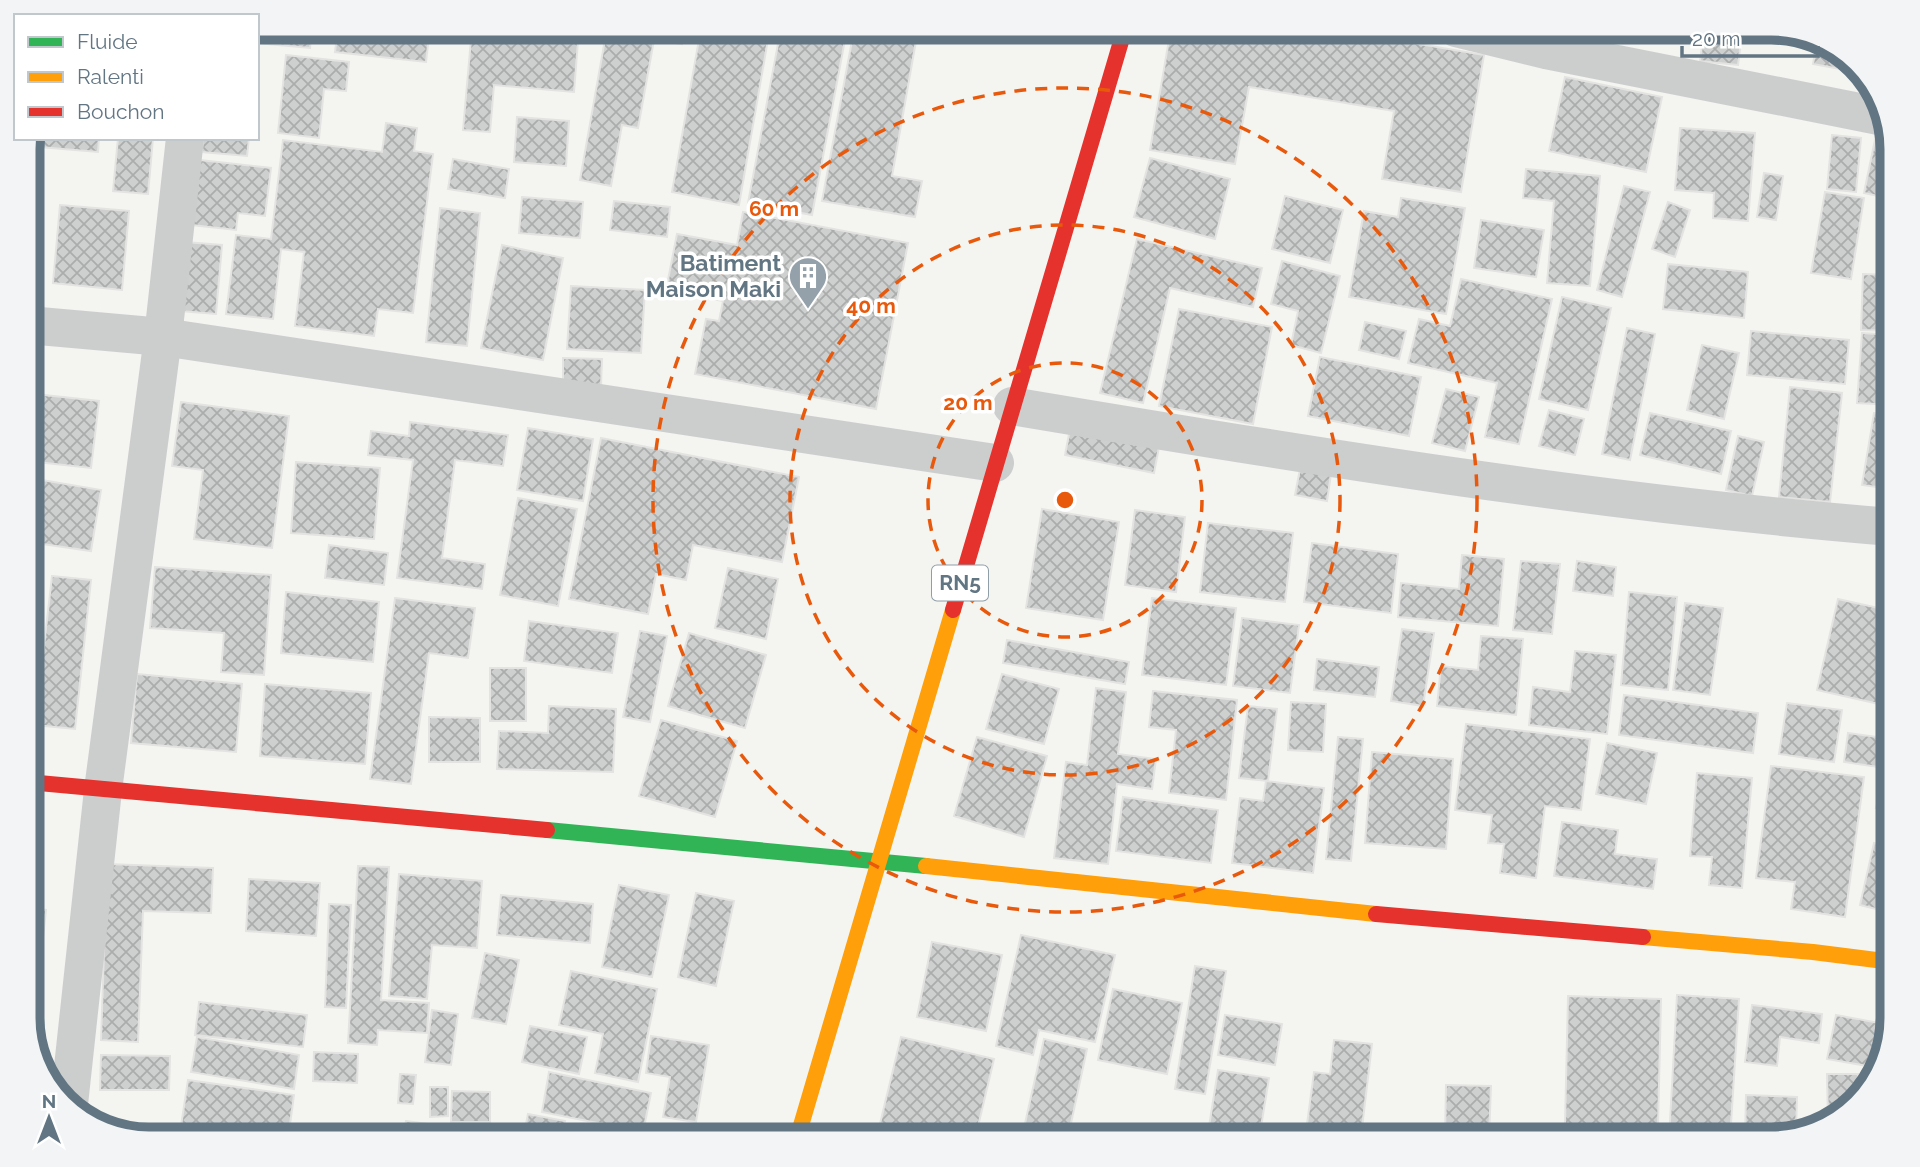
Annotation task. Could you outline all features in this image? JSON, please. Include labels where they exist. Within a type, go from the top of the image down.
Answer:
[{"type":"main road","name":"RN5","points":[[801,1127],[1121,40]]},
{"type":"main road","points":[[40,783],[880,861],[1358,912],[1813,952],[1880,960]]},
{"type":"street","points":[[1505,40],[1874,115]]},
{"type":"street","points":[[71,1083],[103,790],[163,337],[185,140]]},
{"type":"street","points":[[40,326],[163,337],[995,463]]},
{"type":"street","points":[[1012,406],[1230,443],[1621,500],[1880,526]]},
{"type":"building","points":[[259,40],[311,40],[310,48],[259,43]]},
{"type":"building","points":[[336,40],[429,40],[426,62],[335,52]]},
{"type":"building","points":[[471,40],[578,40],[574,92],[494,85],[490,132],[463,130]]},
{"type":"building","points":[[605,40],[654,40],[638,128],[622,125],[611,186],[580,180]]},
{"type":"building","points":[[654,40],[683,40],[682,44]]},
{"type":"building","points":[[699,40],[768,40],[739,205],[672,192]]},
{"type":"building","points":[[779,40],[845,40],[812,215],[748,203]]},
{"type":"building","points":[[852,40],[916,41],[892,176],[922,181],[915,217],[822,201]]},
{"type":"building","points":[[1169,40],[1396,40],[1484,55],[1461,192],[1382,179],[1394,111],[1249,87],[1235,164],[1150,150]]},
{"type":"building","points":[[1703,40],[1741,41],[1738,65],[1700,61]]},
{"type":"building","points":[[1815,50],[1846,70],[1813,64]]},
{"type":"building","points":[[286,55],[349,62],[346,91],[324,89],[319,138],[278,133]]},
{"type":"building","points":[[1565,77],[1662,97],[1646,172],[1549,151]]},
{"type":"building","points":[[517,117],[569,121],[566,166],[514,162]]},
{"type":"building","points":[[386,123],[417,128],[414,151],[433,154],[413,313],[378,309],[374,336],[295,326],[304,252],[281,249],[273,319],[226,314],[236,235],[271,239],[283,140],[382,152]]},
{"type":"building","points":[[1680,128],[1755,133],[1748,221],[1713,218],[1714,193],[1675,190]]},
{"type":"building","points":[[1832,135],[1861,138],[1856,192],[1827,189]]},
{"type":"building","points":[[1876,135],[1879,136],[1880,196],[1864,193]]},
{"type":"building","points":[[99,140],[98,152],[40,147],[40,142]]},
{"type":"building","points":[[118,140],[153,140],[148,194],[113,191]]},
{"type":"building","points":[[203,140],[249,140],[247,156],[202,152]]},
{"type":"building","points":[[1150,158],[1230,179],[1215,239],[1134,217]]},
{"type":"building","points":[[453,159],[509,169],[505,198],[448,189]]},
{"type":"building","points":[[200,160],[271,168],[265,216],[238,213],[236,230],[192,225]]},
{"type":"building","points":[[1526,169],[1600,176],[1590,286],[1547,283],[1554,201],[1523,198]]},
{"type":"building","points":[[1764,173],[1783,176],[1776,220],[1757,217]]},
{"type":"building","points":[[1624,186],[1650,192],[1622,297],[1597,290]]},
{"type":"building","points":[[1825,192],[1864,198],[1851,279],[1811,273]]},
{"type":"building","points":[[1285,196],[1343,210],[1330,263],[1272,249]]},
{"type":"building","points":[[522,197],[583,202],[580,238],[519,233]]},
{"type":"building","points":[[1401,198],[1465,208],[1446,314],[1349,297],[1364,211],[1398,217]]},
{"type":"building","points":[[614,201],[670,207],[667,237],[610,230]]},
{"type":"building","points":[[1668,202],[1690,210],[1675,257],[1652,249]]},
{"type":"building","points":[[60,205],[129,211],[122,290],[53,283]]},
{"type":"building","points":[[440,208],[480,213],[467,346],[426,342]]},
{"type":"building","name":"Batiment Maison Maki","points":[[743,212],[908,243],[876,409],[695,374],[706,319],[719,321],[723,301],[666,290],[677,234],[737,245]]},
{"type":"building","points":[[1481,220],[1544,230],[1536,277],[1474,268]]},
{"type":"building","points":[[1137,239],[1262,268],[1253,307],[1170,288],[1143,403],[1100,393]]},
{"type":"building","points":[[185,242],[222,245],[216,314],[180,311]]},
{"type":"building","points":[[502,245],[563,258],[543,360],[481,348]]},
{"type":"building","points":[[1282,261],[1340,276],[1321,353],[1291,345],[1298,311],[1271,304]]},
{"type":"building","points":[[1668,264],[1748,272],[1744,318],[1663,309]]},
{"type":"building","points":[[1863,274],[1880,275],[1880,331],[1861,330]]},
{"type":"building","points":[[1461,279],[1552,299],[1519,444],[1485,437],[1497,383],[1408,363],[1419,319],[1450,326]]},
{"type":"building","points":[[571,286],[645,290],[641,353],[567,349]]},
{"type":"building","points":[[1562,297],[1611,308],[1588,410],[1539,399]]},
{"type":"building","points":[[1179,309],[1272,327],[1253,424],[1159,406]]},
{"type":"building","points":[[1365,322],[1406,331],[1399,359],[1359,350]]},
{"type":"building","points":[[1627,328],[1655,334],[1630,460],[1602,454]]},
{"type":"building","points":[[1751,331],[1849,340],[1845,384],[1747,375]]},
{"type":"building","points":[[1862,333],[1880,334],[1880,404],[1857,403]]},
{"type":"building","points":[[1702,345],[1739,353],[1724,419],[1687,410]]},
{"type":"building","points":[[1320,357],[1421,377],[1409,436],[1308,416]]},
{"type":"building","points":[[563,358],[602,359],[601,387],[563,386]]},
{"type":"building","points":[[1790,387],[1842,393],[1830,502],[1779,497]]},
{"type":"building","points":[[1446,389],[1479,397],[1465,451],[1432,443]]},
{"type":"building","points":[[40,395],[99,401],[91,468],[40,462]]},
{"type":"building","points":[[181,402],[289,416],[272,548],[194,539],[203,470],[172,466]]},
{"type":"building","points":[[1549,410],[1584,419],[1575,455],[1539,446]]},
{"type":"building","points":[[1650,413],[1731,431],[1721,474],[1640,455]]},
{"type":"building","points":[[1874,413],[1880,414],[1880,487],[1862,485]]},
{"type":"building","points":[[410,422],[508,435],[503,466],[455,460],[442,558],[485,564],[482,589],[397,578],[413,460],[368,455],[371,431],[409,436]]},
{"type":"building","points":[[528,428],[593,439],[583,501],[517,490]]},
{"type":"building","points":[[1070,429],[1159,447],[1154,473],[1065,455]]},
{"type":"building","points":[[1738,436],[1764,442],[1752,496],[1726,490]]},
{"type":"building","points":[[601,438],[799,477],[782,562],[693,545],[686,580],[656,574],[648,614],[569,599]]},
{"type":"building","points":[[296,462],[380,468],[374,539],[291,533]]},
{"type":"building","points":[[1300,469],[1331,474],[1327,501],[1295,495]]},
{"type":"building","points":[[40,480],[101,490],[91,551],[40,544]]},
{"type":"building","points":[[518,498],[577,509],[558,606],[500,595]]},
{"type":"building","points":[[1042,509],[1119,522],[1103,620],[1026,608]]},
{"type":"building","points":[[1135,510],[1185,517],[1176,592],[1125,585]]},
{"type":"building","points":[[1208,523],[1293,533],[1285,602],[1200,592]]},
{"type":"building","points":[[1312,543],[1398,554],[1391,613],[1304,602]]},
{"type":"building","points":[[329,545],[388,553],[384,585],[325,578]]},
{"type":"building","points":[[1462,555],[1504,559],[1498,626],[1398,617],[1401,583],[1459,589]]},
{"type":"building","points":[[1521,561],[1560,564],[1552,634],[1513,630]]},
{"type":"building","points":[[1577,561],[1616,567],[1613,596],[1573,591]]},
{"type":"building","points":[[155,567],[271,575],[264,675],[221,672],[224,633],[150,628]]},
{"type":"building","points":[[728,568],[778,579],[766,639],[715,628]]},
{"type":"building","points":[[52,576],[91,580],[75,729],[40,726],[40,681]]},
{"type":"building","points":[[286,592],[379,602],[373,662],[281,653]]},
{"type":"building","points":[[1629,592],[1677,597],[1668,690],[1621,685]]},
{"type":"building","points":[[395,598],[475,608],[468,658],[429,653],[411,784],[370,779]]},
{"type":"building","points":[[1152,598],[1236,608],[1226,685],[1142,675]]},
{"type":"building","points":[[1838,599],[1880,608],[1880,704],[1817,690]]},
{"type":"building","points":[[1685,603],[1723,608],[1710,695],[1673,690]]},
{"type":"building","points":[[1242,618],[1299,625],[1290,693],[1233,686]]},
{"type":"building","points":[[529,621],[618,633],[612,673],[524,661]]},
{"type":"building","points":[[1402,629],[1434,633],[1423,706],[1391,701]]},
{"type":"building","points":[[640,631],[667,636],[650,722],[623,717]]},
{"type":"building","points":[[689,633],[766,655],[745,728],[668,706]]},
{"type":"building","points":[[1481,636],[1523,639],[1516,715],[1437,706],[1441,666],[1478,670]]},
{"type":"building","points":[[1007,640],[1129,662],[1125,684],[1003,663]]},
{"type":"building","points":[[1575,651],[1616,655],[1607,734],[1529,725],[1533,687],[1570,692]]},
{"type":"building","points":[[1317,659],[1379,667],[1375,697],[1314,690]]},
{"type":"building","points":[[490,668],[526,668],[526,721],[490,721]]},
{"type":"building","points":[[137,674],[242,684],[236,752],[131,743]]},
{"type":"building","points":[[1002,674],[1059,689],[1044,744],[986,729]]},
{"type":"building","points":[[265,684],[371,693],[365,764],[260,756]]},
{"type":"building","points":[[1096,688],[1126,692],[1118,754],[1156,759],[1152,789],[1117,784],[1108,864],[1054,858],[1066,762],[1087,765]]},
{"type":"building","points":[[1153,691],[1237,700],[1226,800],[1169,793],[1176,730],[1149,727]]},
{"type":"building","points":[[1624,695],[1758,713],[1753,753],[1619,735]]},
{"type":"building","points":[[1291,702],[1326,704],[1323,752],[1288,750]]},
{"type":"building","points":[[1787,703],[1842,710],[1834,762],[1779,754]]},
{"type":"building","points":[[549,706],[616,709],[613,772],[497,769],[499,731],[548,733]]},
{"type":"building","points":[[1248,706],[1277,709],[1268,781],[1239,778]]},
{"type":"building","points":[[429,717],[480,718],[480,762],[429,762]]},
{"type":"building","points":[[661,720],[737,741],[715,817],[639,796]]},
{"type":"building","points":[[1466,724],[1590,739],[1581,810],[1545,806],[1536,878],[1500,873],[1504,844],[1488,843],[1492,815],[1455,810]]},
{"type":"building","points":[[1848,733],[1880,737],[1880,767],[1844,762]]},
{"type":"building","points":[[977,737],[1047,756],[1024,837],[954,816]]},
{"type":"building","points":[[1338,737],[1363,739],[1351,861],[1326,859]]},
{"type":"building","points":[[1607,743],[1657,753],[1646,804],[1596,794]]},
{"type":"building","points":[[1372,752],[1453,759],[1446,849],[1365,843]]},
{"type":"building","points":[[1771,766],[1864,777],[1845,917],[1791,909],[1795,882],[1756,878]]},
{"type":"building","points":[[1697,773],[1752,778],[1742,888],[1709,885],[1712,857],[1690,856]]},
{"type":"building","points":[[1266,781],[1324,788],[1313,873],[1232,863],[1240,798],[1263,801]]},
{"type":"building","points":[[1880,790],[1880,809],[1876,808]]},
{"type":"building","points":[[1123,797],[1218,810],[1211,863],[1116,851]]},
{"type":"building","points":[[1562,822],[1618,830],[1615,854],[1657,859],[1653,889],[1554,876]]},
{"type":"building","points":[[1874,843],[1880,844],[1880,910],[1860,905]]},
{"type":"building","points":[[107,864],[213,868],[211,913],[143,911],[138,1042],[101,1040]]},
{"type":"building","points":[[358,866],[389,867],[381,1000],[429,1003],[427,1033],[378,1030],[377,1045],[348,1043]]},
{"type":"building","points":[[399,874],[482,881],[477,948],[432,945],[427,999],[389,996]]},
{"type":"building","points":[[249,879],[320,883],[316,936],[246,931]]},
{"type":"building","points":[[619,885],[669,895],[652,977],[602,967]]},
{"type":"building","points":[[696,893],[734,901],[716,986],[678,977]]},
{"type":"building","points":[[501,895],[593,904],[590,943],[497,935]]},
{"type":"building","points":[[329,904],[351,905],[346,1008],[325,1007]]},
{"type":"building","points":[[40,909],[46,910],[40,965]]},
{"type":"building","points":[[1021,935],[1115,955],[1095,1042],[1039,1030],[1033,1055],[996,1046]]},
{"type":"building","points":[[932,942],[1002,955],[986,1031],[917,1017]]},
{"type":"building","points":[[485,953],[519,960],[506,1024],[472,1018]]},
{"type":"building","points":[[1195,966],[1226,971],[1205,1094],[1175,1089]]},
{"type":"building","points":[[571,971],[657,989],[638,1082],[595,1073],[603,1034],[559,1025]]},
{"type":"building","points":[[1113,989],[1182,1003],[1167,1074],[1098,1060]]},
{"type":"building","points":[[1677,995],[1739,999],[1731,1127],[1670,1127]]},
{"type":"building","points":[[1568,996],[1661,999],[1658,1127],[1565,1125]]},
{"type":"building","points":[[199,1002],[307,1015],[303,1047],[195,1035]]},
{"type":"building","points":[[1752,1005],[1822,1014],[1819,1043],[1780,1037],[1777,1066],[1745,1062]]},
{"type":"building","points":[[432,1010],[458,1014],[451,1065],[425,1062]]},
{"type":"building","points":[[1225,1015],[1282,1024],[1275,1065],[1218,1055]]},
{"type":"building","points":[[1836,1015],[1880,1023],[1876,1046],[1868,1066],[1827,1059]]},
{"type":"building","points":[[530,1026],[587,1037],[579,1074],[522,1062]]},
{"type":"building","points":[[651,1036],[709,1045],[696,1122],[663,1117],[670,1077],[646,1073]]},
{"type":"building","points":[[197,1037],[299,1055],[294,1089],[191,1072]]},
{"type":"building","points":[[901,1037],[994,1059],[978,1127],[879,1127]]},
{"type":"building","points":[[1044,1039],[1087,1049],[1070,1127],[1024,1127]]},
{"type":"building","points":[[1334,1040],[1372,1044],[1362,1127],[1307,1127],[1314,1072],[1330,1074]]},
{"type":"building","points":[[314,1052],[358,1054],[357,1083],[313,1081]]},
{"type":"building","points":[[101,1055],[170,1056],[169,1090],[100,1090]]},
{"type":"building","points":[[1218,1070],[1269,1078],[1261,1127],[1209,1127]]},
{"type":"building","points":[[549,1072],[651,1093],[644,1127],[618,1127],[542,1112]]},
{"type":"building","points":[[400,1074],[416,1075],[413,1104],[398,1103]]},
{"type":"building","points":[[1827,1074],[1858,1074],[1858,1082],[1848,1095],[1828,1110]]},
{"type":"building","points":[[188,1080],[294,1095],[290,1127],[181,1127]]},
{"type":"building","points":[[1446,1085],[1491,1086],[1489,1127],[1445,1127]]},
{"type":"building","points":[[430,1087],[448,1087],[448,1116],[430,1117]]},
{"type":"building","points":[[452,1091],[490,1092],[490,1122],[451,1122]]},
{"type":"building","points":[[1746,1095],[1797,1097],[1796,1124],[1745,1127]]},
{"type":"building","points":[[528,1114],[565,1121],[564,1127],[525,1127]]},
{"type":"building","points":[[406,1121],[451,1127],[405,1127]]},
{"type":"traffic: fast","points":[[547,830],[926,866]]},
{"type":"traffic: slow","points":[[801,1127],[953,610]]},
{"type":"traffic: slow","points":[[926,866],[1376,914]]},
{"type":"traffic: slow","points":[[1643,937],[1880,960]]},
{"type":"traffic: jam","points":[[953,610],[1121,40]]},
{"type":"traffic: jam","points":[[40,783],[547,830]]},
{"type":"traffic: jam","points":[[1376,914],[1643,937]]},
{"type":"place","name":"Batiment Maison Maki","points":[[808,310]]}]
